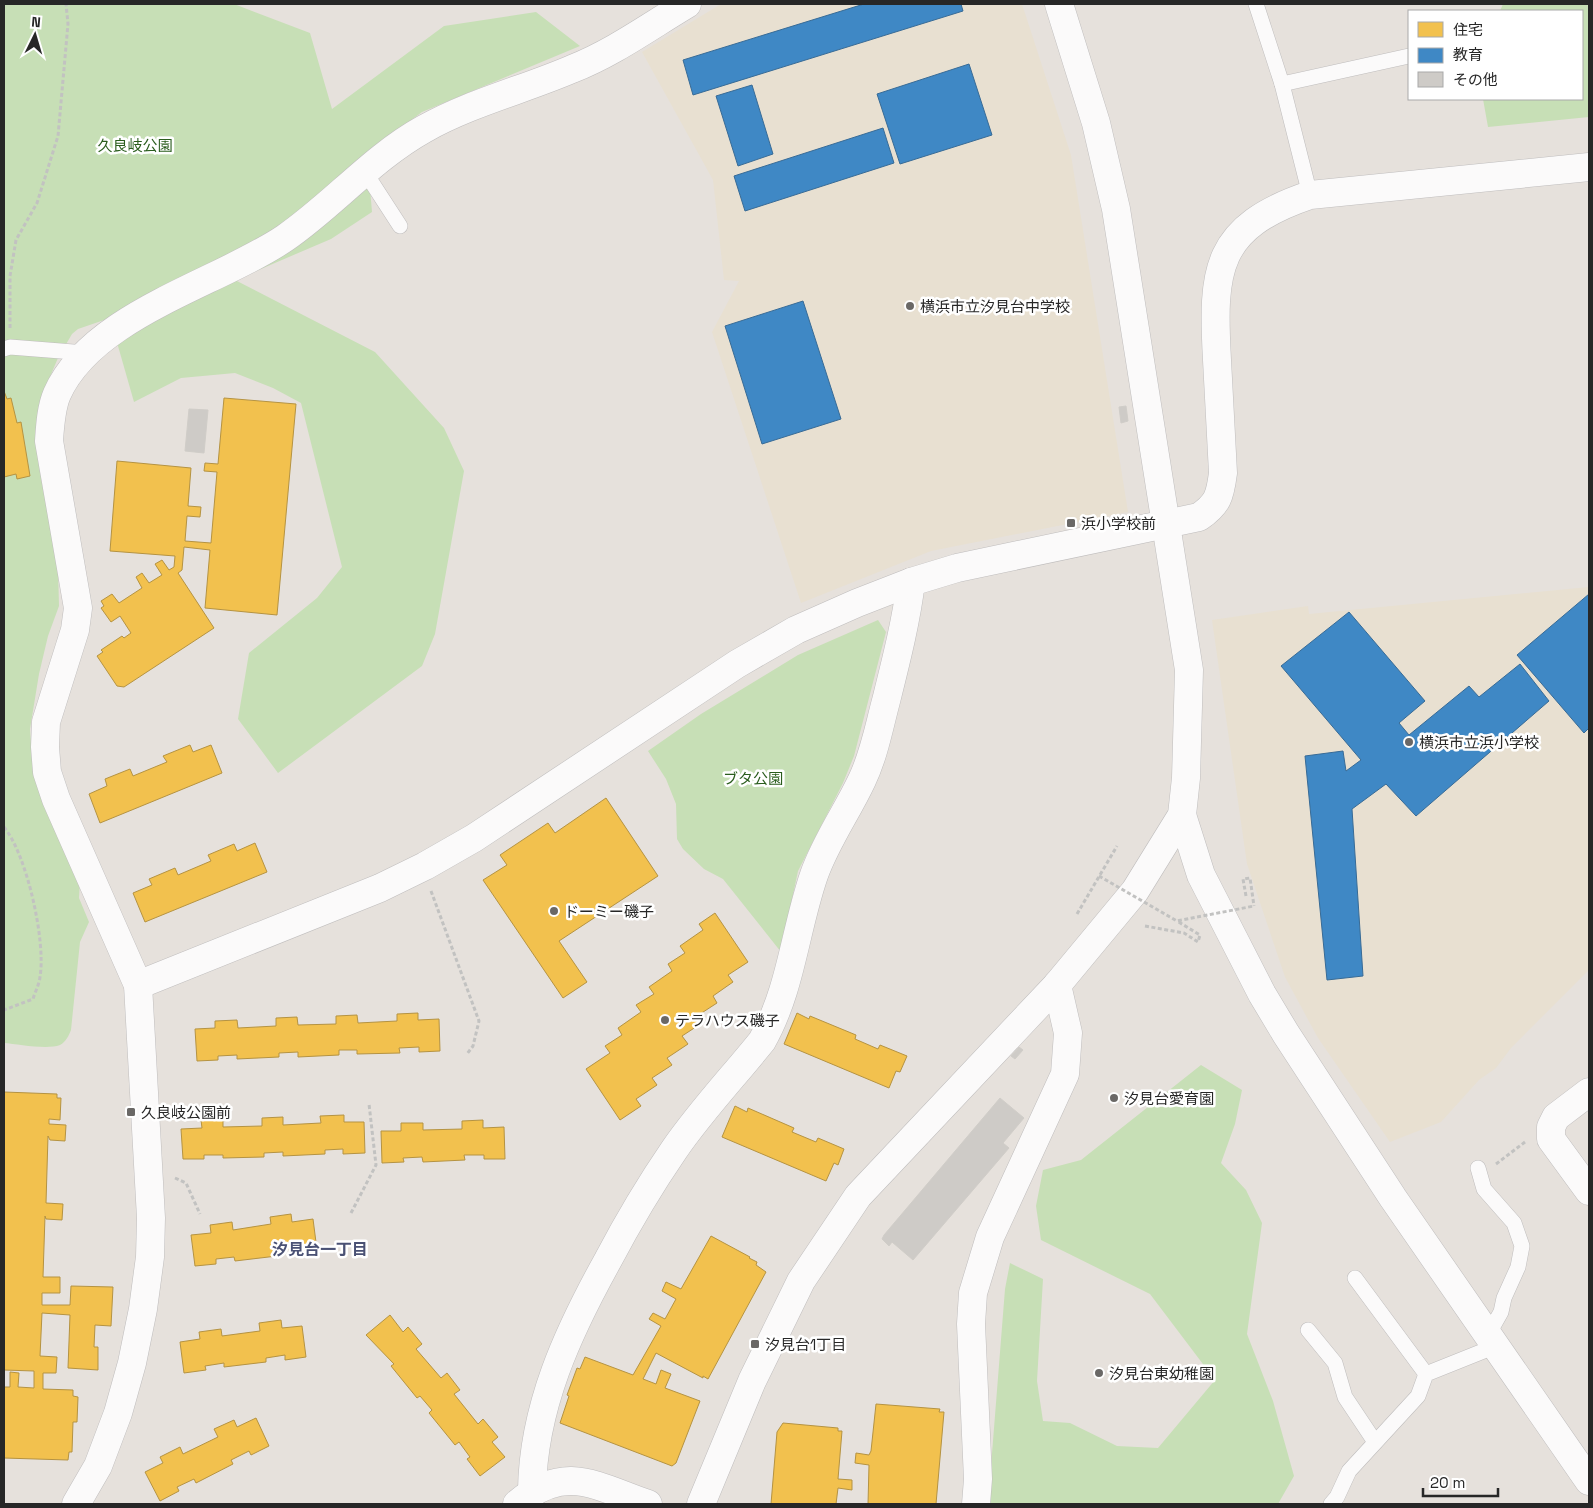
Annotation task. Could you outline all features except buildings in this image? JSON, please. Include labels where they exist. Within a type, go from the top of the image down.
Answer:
[{"type":"street","points":[[76,1504],[98,1466],[118,1413],[132,1363],[148,1266],[151,1218],[138,985],[56,799],[48,772],[45,747],[46,722],[75,630],[78,608],[53,468],[50,441],[51,420],[56,396],[66,377],[86,353],[112,332],[138,316],[285,238],[406,139],[449,116],[574,69],[603,55],[687,4]]},
{"type":"street","points":[[1059,4],[1096,123],[1116,209],[1189,670],[1186,778],[1182,815],[1201,875],[1281,1026],[1393,1198],[1589,1481]]},
{"type":"street","points":[[138,985],[380,888],[425,866],[474,838],[736,664],[796,630],[911,582],[957,568],[1199,518],[1213,507],[1221,492],[1223,474],[1215,323],[1216,287],[1223,262],[1237,238],[1254,220],[1278,205],[1310,195],[1589,168]]},
{"type":"street","points":[[524,1498],[532,1469],[544,1403],[561,1352],[589,1294],[631,1218],[675,1148],[762,1041],[773,1022],[781,1001],[809,891],[820,860],[862,780],[872,755],[905,624],[911,582]]},
{"type":"street","points":[[701,1504],[752,1381],[801,1281],[858,1196],[1057,985],[1135,891],[1182,815]]},
{"type":"street","points":[[976,1504],[978,1479],[971,1324],[973,1293],[990,1237],[1065,1074],[1068,1033],[1057,985]]},
{"type":"street","points":[[1589,1092],[1556,1117],[1551,1127],[1551,1139],[1589,1190]]},
{"type":"street","points":[[524,1498],[551,1483],[569,1480],[589,1483],[648,1504]]},
{"type":"lane","points":[[1256,4],[1282,84],[1310,195]]},
{"type":"lane","points":[[1282,84],[1408,56]]},
{"type":"lane","points":[[365,172],[400,226]]},
{"type":"lane","points":[[7,348],[86,353]]},
{"type":"lane","points":[[1331,1504],[1337,1497],[1349,1471],[1418,1396],[1426,1374],[1492,1340],[1504,1298],[1518,1267],[1522,1246],[1514,1223],[1484,1189],[1478,1168]]},
{"type":"lane","points":[[1355,1278],[1426,1374]]},
{"type":"lane","points":[[1308,1330],[1335,1363],[1345,1397],[1375,1442]]},
{"type":"path","points":[[7,348],[10,276],[16,240],[37,203],[58,136],[68,24],[66,4]]},
{"type":"path","points":[[4,827],[13,838],[25,867],[40,938],[40,977],[33,999],[4,1010]]},
{"type":"path","points":[[1077,914],[1117,846]]},
{"type":"path","points":[[1099,876],[1200,935],[1198,942],[1184,933],[1145,926]]},
{"type":"path","points":[[1177,921],[1254,906],[1250,878],[1243,879],[1246,896]]},
{"type":"path","points":[[429,886],[479,1021],[473,1046],[467,1054]]},
{"type":"path","points":[[351,1213],[376,1165],[369,1104]]},
{"type":"path","points":[[1496,1165],[1532,1137]]},
{"type":"path","points":[[171,1177],[186,1183],[200,1214]]},
{"type":"shaded area","name":"横浜市立汐見台中学校","points":[[721,4],[1022,4],[1071,155],[1128,512],[931,551],[801,603],[712,332],[739,281],[724,280],[713,180],[642,52]]},
{"type":"shaded area","name":"横浜市立浜小学校","points":[[1589,587],[1589,970],[1511,1048],[1496,1068],[1479,1080],[1441,1122],[1390,1142],[1318,1038],[1285,977],[1247,864],[1212,620],[1308,606],[1309,614]]},
{"type":"green space","name":"久良岐公園","points":[[4,4],[234,4],[310,33],[332,109],[444,26],[536,12],[580,46],[422,112],[367,153],[372,212],[331,239],[235,280],[375,352],[444,428],[464,471],[435,634],[422,666],[278,773],[238,719],[249,653],[317,598],[342,567],[301,403],[273,388],[235,373],[181,378],[134,402],[110,318],[78,329],[72,334],[58,358],[40,400],[39,455],[58,569],[59,606],[48,636],[39,674],[30,729],[32,759],[80,880],[79,898],[89,922],[80,942],[71,1030],[62,1044],[48,1047],[4,1043]]},
{"type":"green space","points":[[1503,4],[1587,4],[1589,7],[1589,117],[1488,127],[1483,100],[1583,100],[1583,10],[1500,10]]},
{"type":"green space","name":"ブタ公園","points":[[878,620],[886,632],[854,756],[843,783],[798,871],[781,952],[723,879],[704,869],[683,849],[677,839],[676,804],[666,779],[648,751],[701,714],[798,655]]},
{"type":"green space","points":[[1201,1065],[1242,1090],[1235,1124],[1221,1163],[1246,1190],[1262,1223],[1247,1334],[1273,1401],[1294,1476],[1278,1504],[988,1504],[1005,1289],[1010,1263],[1043,1279],[1037,1381],[1043,1421],[1070,1423],[1117,1446],[1158,1448],[1215,1380],[1150,1294],[1041,1240],[1036,1206],[1043,1170],[1081,1160]]},
{"type":"place","name":"横浜市立汐見台中学校","points":[[910,306]]},
{"type":"place","name":"浜小学校前","points":[[1071,523]]},
{"type":"place","name":"横浜市立浜小学校","points":[[1409,742]]},
{"type":"place","name":"ドーミー磯子","points":[[554,911]]},
{"type":"place","name":"テラハウス磯子","points":[[665,1020]]},
{"type":"place","name":"汐見台愛育園","points":[[1114,1098]]},
{"type":"place","name":"久良岐公園前","points":[[131,1112]]},
{"type":"place","name":"汐見台1丁目","points":[[755,1344]]},
{"type":"place","name":"汐見台東幼稚園","points":[[1099,1373]]},
{"type":"district","name":"汐見台一丁目","points":[[320,1249]]}]
